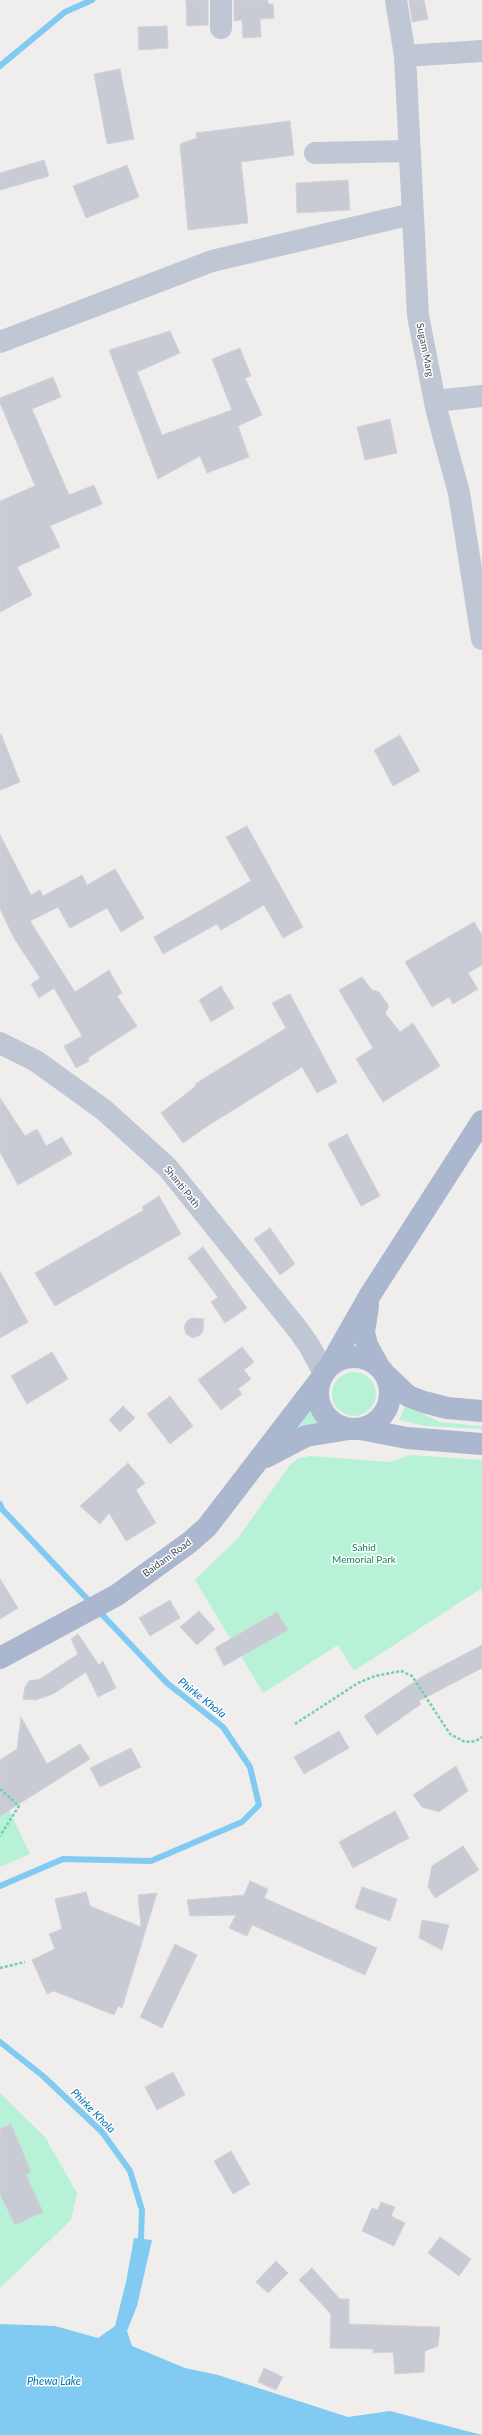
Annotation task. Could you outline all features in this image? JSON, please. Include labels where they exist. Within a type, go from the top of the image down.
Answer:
[{"type":"main road","points":[[324,1374],[370,1295],[482,1120]]},
{"type":"main road","points":[[370,1295],[364,1332],[367,1345],[382,1371]]},
{"type":"main road","name":"Baidam Road","points":[[0,1658],[64,1625],[117,1595],[190,1542],[207,1527],[324,1374],[336,1362],[353,1357],[371,1360],[408,1396],[447,1408],[482,1411]]},
{"type":"main road","name":"Baidam Road","points":[[250,1469],[271,1453],[306,1436],[354,1429],[378,1421],[387,1409],[391,1395],[382,1371]]},
{"type":"main road","name":"Baidam Road","points":[[324,1374],[318,1396],[322,1412],[334,1424],[407,1438],[482,1444]]},
{"type":"street","points":[[221,0],[221,28]]},
{"type":"street","name":"Sugam Marg","points":[[396,0],[405,56],[418,316],[435,401],[460,493],[482,639]]},
{"type":"street","points":[[405,56],[482,51]]},
{"type":"street","points":[[315,153],[410,151]]},
{"type":"street","points":[[0,342],[212,261],[412,214]]},
{"type":"street","points":[[435,401],[482,396]]},
{"type":"street","name":"Shanti Path","points":[[0,1043],[36,1061],[104,1110],[168,1168],[303,1336],[324,1374]]},
{"type":"path","points":[[295,1724],[358,1684],[380,1674],[401,1671],[412,1676],[450,1734],[465,1742],[476,1741],[482,1737]]},
{"type":"path","points":[[0,1789],[18,1806],[0,1836]]},
{"type":"path","points":[[0,1968],[25,1962]]},
{"type":"green space","points":[[354,1372],[366,1376],[372,1382],[376,1394],[372,1406],[366,1412],[354,1416],[342,1412],[336,1406],[332,1394],[336,1382],[342,1376]]},
{"type":"green space","points":[[407,1402],[414,1409],[439,1422],[482,1426],[482,1429],[426,1426],[399,1420]]},
{"type":"green space","points":[[314,1405],[322,1423],[288,1437]]},
{"type":"green space","name":"Sahid Memorial Park","points":[[411,1455],[482,1460],[482,1588],[354,1671],[338,1645],[263,1693],[195,1580],[238,1538],[290,1465],[299,1458],[311,1456],[389,1462]]},
{"type":"green space","points":[[0,1791],[30,1854],[0,1867]]},
{"type":"green space","points":[[0,2093],[45,2137],[77,2193],[71,2220],[0,2288]]},
{"type":"water","name":"Phewa Lake","points":[[134,2238],[152,2240],[137,2306],[127,2331],[132,2346],[185,2368],[218,2375],[348,2417],[390,2411],[482,2435],[0,2435],[0,2324],[55,2326],[98,2338],[115,2326],[126,2282]]},
{"type":"building","points":[[186,0],[208,0],[208,25],[187,26]]},
{"type":"building","points":[[234,0],[268,0],[268,4],[273,4],[274,18],[260,19],[261,37],[243,38],[242,20],[234,21]]},
{"type":"building","points":[[409,0],[424,0],[428,19],[412,22]]},
{"type":"building","points":[[167,26],[168,48],[139,50],[138,27]]},
{"type":"building","points":[[120,69],[134,139],[107,144],[94,74]]},
{"type":"building","points":[[290,121],[294,155],[241,162],[248,223],[188,230],[180,144],[197,138],[196,133]]},
{"type":"building","points":[[44,160],[49,176],[0,190],[0,173]]},
{"type":"building","points":[[127,165],[139,197],[86,218],[73,186]]},
{"type":"building","points":[[348,180],[350,210],[297,213],[296,183]]},
{"type":"building","points":[[170,331],[180,353],[137,372],[162,435],[232,410],[212,359],[240,348],[251,376],[245,378],[262,415],[238,426],[249,457],[207,473],[200,456],[158,479],[109,350]]},
{"type":"building","points":[[53,377],[61,397],[32,409],[69,495],[94,485],[102,504],[50,526],[60,547],[17,567],[32,595],[0,612],[0,501],[35,486],[0,403],[0,398]]},
{"type":"building","points":[[390,419],[397,453],[365,460],[357,427]]},
{"type":"building","points":[[1,734],[20,782],[0,790],[0,735]]},
{"type":"building","points":[[400,735],[420,771],[393,786],[374,750]]},
{"type":"building","points":[[247,826],[303,927],[283,938],[264,905],[221,930],[217,924],[163,954],[154,937],[251,881],[226,837]]},
{"type":"building","points":[[0,835],[31,895],[40,890],[43,896],[82,875],[87,885],[115,869],[144,918],[121,932],[107,908],[70,928],[58,907],[30,921],[75,992],[109,970],[122,993],[117,996],[137,1026],[88,1058],[89,1061],[76,1068],[64,1046],[82,1036],[54,988],[39,998],[31,984],[40,978],[14,938],[0,909]]},
{"type":"building","points":[[474,922],[482,935],[482,965],[468,973],[478,989],[453,1004],[449,997],[432,1007],[405,962]]},
{"type":"building","points":[[362,977],[372,990],[379,992],[389,1006],[385,1013],[400,1032],[413,1023],[440,1066],[383,1102],[356,1059],[373,1048],[339,990]]},
{"type":"building","points":[[221,986],[234,1008],[211,1022],[199,1000]]},
{"type":"building","points":[[290,994],[337,1082],[317,1093],[302,1067],[183,1143],[161,1113],[196,1086],[195,1084],[286,1028],[272,1003]]},
{"type":"building","points":[[0,1098],[25,1136],[37,1129],[46,1146],[62,1137],[72,1154],[18,1185],[0,1152]]},
{"type":"building","points":[[347,1134],[380,1196],[361,1206],[328,1144]]},
{"type":"building","points":[[159,1196],[181,1234],[55,1306],[35,1273],[144,1210],[142,1207]]},
{"type":"building","points":[[270,1228],[295,1264],[280,1275],[254,1239]]},
{"type":"building","points":[[203,1247],[247,1308],[225,1323],[211,1302],[218,1297],[188,1258]]},
{"type":"building","points":[[0,1271],[28,1322],[0,1338]]},
{"type":"building","points":[[192,1318],[204,1319],[203,1331],[200,1335],[193,1338],[186,1334],[184,1326],[188,1320]]},
{"type":"building","points":[[242,1347],[254,1362],[244,1370],[251,1379],[238,1389],[242,1394],[221,1410],[198,1380]]},
{"type":"building","points":[[52,1352],[68,1379],[27,1404],[11,1376]]},
{"type":"building","points":[[170,1396],[193,1426],[170,1444],[147,1414]]},
{"type":"building","points":[[123,1406],[135,1418],[120,1432],[109,1420]]},
{"type":"building","points":[[128,1463],[145,1483],[136,1490],[156,1523],[126,1541],[109,1513],[100,1524],[80,1506]]},
{"type":"building","points":[[0,1579],[18,1608],[0,1619]]},
{"type":"building","points":[[170,1600],[180,1618],[150,1636],[139,1618]]},
{"type":"building","points":[[199,1611],[215,1629],[197,1645],[180,1627]]},
{"type":"building","points":[[277,1612],[288,1630],[224,1666],[215,1648]]},
{"type":"building","points":[[78,1634],[99,1665],[103,1661],[116,1688],[98,1697],[86,1672],[53,1694],[36,1700],[23,1699],[25,1687],[29,1681],[40,1679],[78,1654],[71,1639]]},
{"type":"building","points":[[482,1645],[482,1668],[419,1701],[421,1704],[377,1735],[364,1716],[423,1676]]},
{"type":"building","points":[[21,1717],[47,1764],[80,1744],[90,1759],[0,1816],[0,1760],[17,1749]]},
{"type":"building","points":[[339,1731],[349,1748],[304,1774],[294,1757]]},
{"type":"building","points":[[131,1748],[141,1767],[100,1787],[90,1768]]},
{"type":"building","points":[[456,1766],[468,1791],[439,1812],[422,1807],[413,1795]]},
{"type":"building","points":[[395,1811],[409,1838],[353,1868],[339,1842]]},
{"type":"building","points":[[463,1846],[479,1870],[435,1898],[428,1887],[432,1866]]},
{"type":"building","points":[[250,1881],[268,1889],[264,1898],[377,1948],[365,1975],[252,1925],[247,1936],[229,1928],[236,1915],[190,1916],[187,1900],[244,1895]]},
{"type":"building","points":[[362,1887],[397,1899],[390,1921],[355,1908]]},
{"type":"building","points":[[86,1892],[90,1906],[141,1927],[138,1895],[157,1893],[122,2008],[118,2006],[114,2015],[54,1991],[47,1994],[32,1960],[55,1949],[49,1934],[62,1929],[55,1899]]},
{"type":"building","points":[[422,1920],[449,1925],[442,1950],[419,1938]]},
{"type":"building","points":[[175,1944],[197,1955],[162,2028],[140,2017]]},
{"type":"building","points":[[173,2072],[185,2095],[157,2110],[145,2087]]},
{"type":"building","points":[[11,2124],[31,2172],[26,2175],[43,2212],[15,2225],[0,2194],[0,2129]]},
{"type":"building","points":[[231,2151],[250,2184],[233,2194],[214,2161]]},
{"type":"building","points":[[381,2202],[395,2207],[391,2216],[405,2223],[394,2246],[362,2231],[372,2208],[378,2210]]},
{"type":"building","points":[[440,2237],[471,2259],[459,2276],[428,2253]]},
{"type":"building","points":[[276,2261],[288,2273],[268,2293],[256,2282]]},
{"type":"building","points":[[312,2268],[340,2299],[349,2299],[349,2324],[440,2327],[438,2346],[425,2351],[424,2372],[395,2374],[393,2352],[373,2353],[373,2349],[330,2348],[331,2314],[299,2280]]},
{"type":"building","points":[[264,2368],[283,2377],[276,2390],[258,2382]]},
{"type":"waterway","name":"Phirke Khola","points":[[0,66],[65,12],[92,0]]},
{"type":"waterway","name":"Phirke Khola","points":[[0,1504],[2,1509],[167,1683],[223,1727],[250,1767],[259,1805],[242,1822],[151,1861],[63,1859],[0,1886]]},
{"type":"waterway","name":"Phirke Khola","points":[[0,2042],[43,2076],[102,2132],[130,2171],[142,2210],[141,2239]]}]
